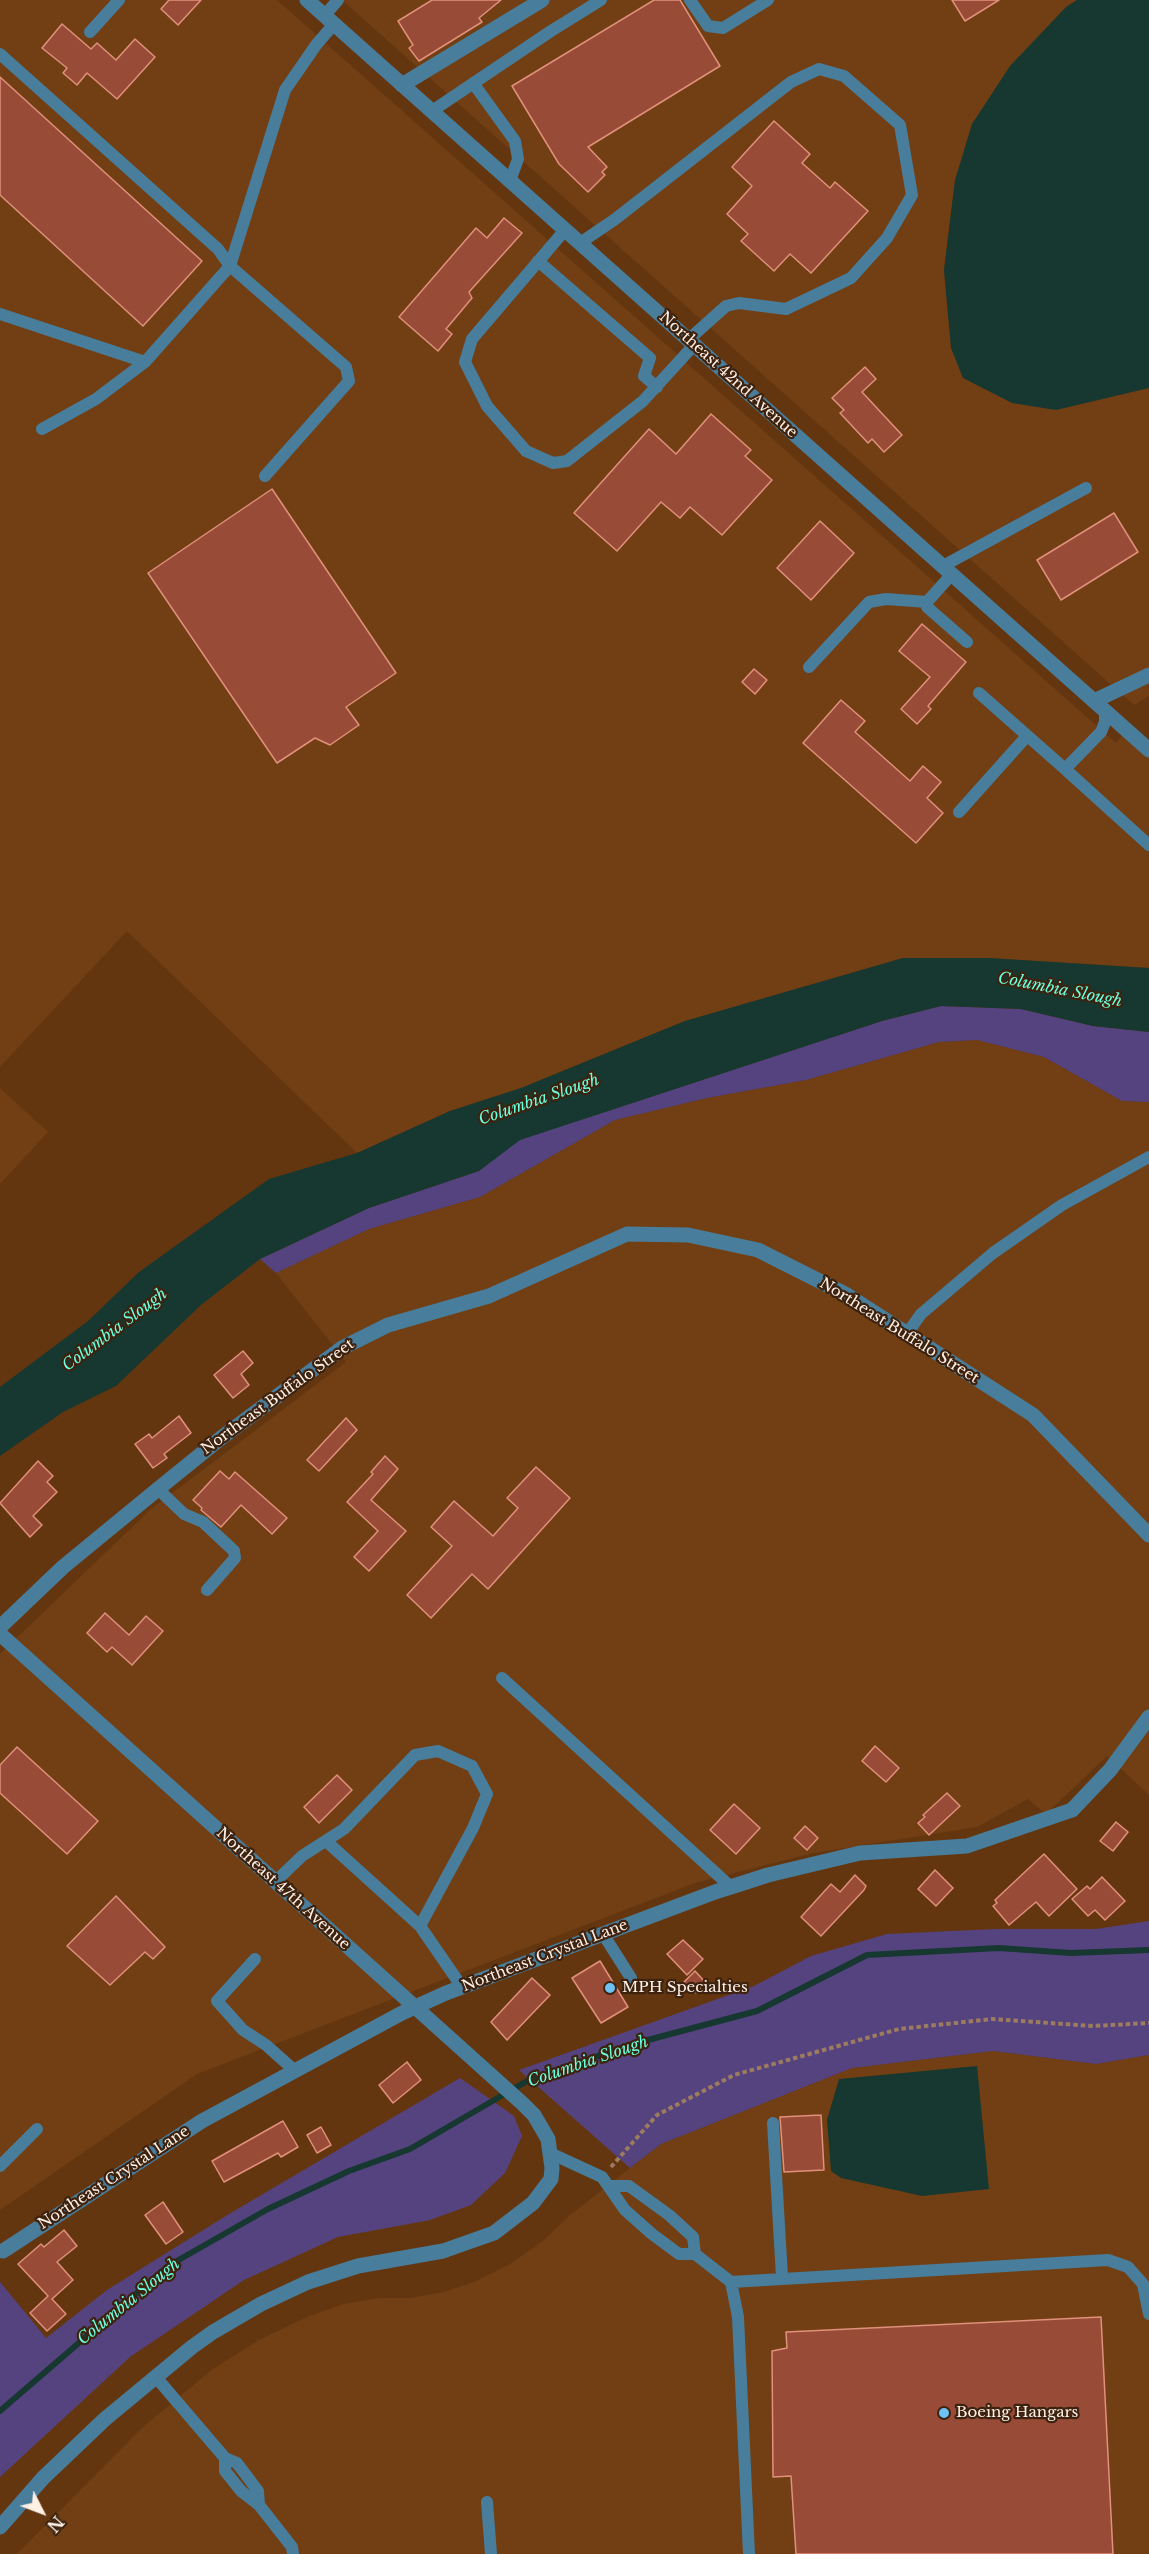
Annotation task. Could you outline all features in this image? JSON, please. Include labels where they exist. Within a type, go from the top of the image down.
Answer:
[{"type":"street","name":"Northeast 42nd Avenue","points":[[307,0],[1149,750]]},
{"type":"street","points":[[402,85],[542,0]]},
{"type":"street","points":[[1100,706],[1149,675]]},
{"type":"street","name":"Northeast Buffalo Street","points":[[0,1627],[63,1567],[158,1489],[221,1438],[342,1347],[366,1334],[410,1317],[463,1305],[489,1296],[627,1234],[688,1235],[758,1250],[847,1295],[1033,1415],[1149,1535]]},
{"type":"street","name":"Northeast 47th Avenue","points":[[0,1634],[523,2104],[541,2126],[552,2154]]},
{"type":"street","name":"Northeast Crystal Lane","points":[[3,2251],[171,2139],[294,2070],[415,2008],[462,1987],[731,1887],[790,1869],[860,1853],[967,1846],[1072,1810],[1118,1759],[1149,1717]]},
{"type":"street","points":[[0,2527],[74,2448],[155,2376],[192,2347],[228,2323],[308,2282],[358,2266],[459,2247],[494,2233],[522,2213],[543,2191],[550,2179],[552,2154]]},
{"type":"lane","points":[[90,32],[119,0]]},
{"type":"lane","points":[[42,429],[96,399],[145,362],[230,266],[285,90],[316,45],[338,0]]},
{"type":"lane","points":[[432,111],[602,0]]},
{"type":"lane","points":[[690,0],[700,18],[708,26],[723,28],[768,0]]},
{"type":"lane","points":[[0,54],[218,249],[230,266],[346,367],[349,381],[265,476]]},
{"type":"lane","points":[[565,230],[472,339],[465,362],[487,406],[526,452],[553,463],[567,460],[643,401],[657,387],[691,343],[726,306],[739,303],[786,309],[851,278],[887,238],[912,195],[900,125],[844,76],[819,69],[791,82],[615,220],[580,243]]},
{"type":"lane","points":[[473,83],[515,141],[518,159],[510,182]]},
{"type":"lane","points":[[538,261],[650,358],[644,375],[657,387]]},
{"type":"lane","points":[[0,314],[145,362]]},
{"type":"lane","points":[[967,642],[927,607],[927,602],[948,570],[1086,488]]},
{"type":"lane","points":[[809,667],[869,602],[886,599],[927,602]]},
{"type":"lane","points":[[979,693],[1149,845]]},
{"type":"lane","points":[[1065,770],[1101,732],[1105,722],[1100,706]]},
{"type":"lane","points":[[959,812],[1027,736]]},
{"type":"lane","points":[[906,1335],[921,1314],[993,1253],[1062,1205],[1149,1157]]},
{"type":"lane","points":[[158,1489],[184,1515],[202,1522],[234,1551],[235,1557],[207,1590]]},
{"type":"lane","points":[[502,1678],[731,1887]]},
{"type":"lane","points":[[275,1882],[302,1856],[344,1828],[415,1755],[438,1751],[472,1766],[487,1794],[473,1828],[420,1926]]},
{"type":"lane","points":[[326,1840],[420,1926],[462,1987]]},
{"type":"lane","points":[[603,1934],[631,1978]]},
{"type":"lane","points":[[255,1959],[217,2001],[243,2030],[266,2045],[294,2070]]},
{"type":"lane","points":[[773,2123],[782,2277]]},
{"type":"lane","points":[[0,2166],[37,2129]]},
{"type":"lane","points":[[552,2154],[606,2182],[629,2186],[669,2215],[693,2237],[695,2254]]},
{"type":"lane","points":[[606,2182],[625,2210],[652,2234],[679,2254],[695,2254],[731,2282],[738,2317],[749,2554]]},
{"type":"lane","points":[[731,2282],[782,2277],[1108,2260],[1128,2267],[1143,2284],[1149,2314]]},
{"type":"lane","points":[[155,2376],[225,2458],[225,2471],[241,2491],[259,2505],[292,2547],[293,2554]]},
{"type":"lane","points":[[488,2502],[491,2554]]},
{"type":"path","points":[[606,2182],[657,2115],[734,2075],[899,2029],[992,2019],[1093,2026],[1149,2023]]},
{"type":"shaded area","points":[[0,0],[277,0],[1116,743],[1128,729],[1149,748],[1149,968],[989,958],[903,958],[685,1021],[521,1088],[450,1111],[357,1153],[127,931],[0,1067]]},
{"type":"shaded area","points":[[342,0],[1077,0],[1066,8],[955,180],[944,270],[949,326],[963,378],[1149,388],[1149,696],[1134,705]]},
{"type":"shaded area","points":[[941,1006],[1021,1009],[1093,1026],[1149,1032],[1149,1102],[1122,1101],[1044,1057],[977,1040],[939,1042],[806,1080],[707,1098],[615,1120],[480,1197],[369,1229],[276,1273],[260,1259],[369,1208],[479,1171],[519,1140],[882,1021]]},
{"type":"shaded area","points":[[977,1040],[1044,1057],[1122,1101],[1149,1102],[1149,1795],[1107,1756],[1046,1814],[1028,1799],[977,1827],[813,1853],[695,1883],[197,2074],[0,2210],[0,1654],[151,1509],[346,1362],[276,1273],[369,1229],[480,1197],[615,1120],[707,1098],[806,1080],[939,1042]]},
{"type":"shaded area","points":[[0,1088],[48,1132],[0,1184]]},
{"type":"shaded area","points":[[1149,1921],[1149,2055],[1096,2064],[993,2051],[852,2068],[661,2144],[630,2168],[519,2070],[754,1986],[811,1956],[887,1934],[996,1929],[1096,1929]]},
{"type":"shaded area","points":[[993,2051],[1096,2064],[1149,2055],[1149,2554],[17,2554],[142,2428],[213,2369],[259,2340],[307,2317],[344,2304],[378,2298],[411,2298],[444,2292],[474,2282],[510,2264],[543,2241],[570,2215],[661,2144],[852,2068]]},
{"type":"shaded area","points":[[460,2078],[514,2116],[522,2136],[505,2173],[471,2205],[430,2220],[338,2237],[244,2280],[130,2357],[0,2477],[0,2282],[46,2338],[107,2290],[229,2214]]},
{"type":"water","points":[[1077,0],[1149,0],[1149,388],[1056,410],[1012,403],[963,378],[951,348],[944,270],[955,180],[972,124],[1010,66],[1066,7]]},
{"type":"water","points":[[903,958],[989,958],[1149,968],[1149,1032],[1093,1026],[1021,1009],[941,1006],[882,1021],[520,1140],[479,1171],[369,1208],[260,1259],[201,1305],[116,1386],[63,1412],[0,1456],[0,1387],[88,1321],[139,1272],[269,1179],[357,1153],[450,1111],[521,1088],[685,1021]]},
{"type":"water","points":[[977,2066],[989,2189],[922,2196],[841,2178],[831,2171],[827,2120],[839,2079]]},
{"type":"building","points":[[169,0],[201,0],[178,25],[161,9]]},
{"type":"building","points":[[432,0],[501,0],[479,18],[482,22],[419,61],[409,48],[413,45],[398,21]]},
{"type":"building","points":[[654,0],[680,0],[720,66],[588,147],[607,167],[602,172],[605,175],[588,192],[559,164],[512,86]]},
{"type":"building","points":[[952,0],[999,0],[965,21]]},
{"type":"building","points":[[62,24],[91,49],[97,43],[116,60],[135,39],[155,57],[117,99],[87,73],[77,85],[63,73],[67,68],[42,48]]},
{"type":"building","points":[[0,77],[202,261],[143,326],[0,195]]},
{"type":"building","points":[[774,121],[810,154],[802,163],[830,188],[835,182],[868,211],[811,273],[790,254],[774,271],[741,241],[748,234],[727,214],[752,186],[732,167]]},
{"type":"building","points":[[504,218],[522,233],[469,292],[472,298],[446,329],[452,334],[438,351],[399,317],[476,228],[487,238]]},
{"type":"building","points":[[865,367],[876,379],[862,392],[902,435],[884,452],[872,439],[868,443],[840,413],[844,410],[832,398]]},
{"type":"building","points":[[711,414],[751,450],[745,456],[772,480],[722,535],[690,507],[680,518],[661,502],[617,551],[574,513],[649,429],[676,454]]},
{"type":"building","points":[[272,489],[396,673],[346,707],[359,725],[330,745],[315,738],[277,763],[148,573]]},
{"type":"building","points":[[1114,513],[1138,552],[1061,600],[1037,560]]},
{"type":"building","points":[[820,521],[854,553],[811,600],[777,568]]},
{"type":"building","points":[[922,624],[966,662],[928,706],[931,709],[917,724],[901,709],[930,677],[899,651]]},
{"type":"building","points":[[754,669],[767,680],[755,694],[742,682]]},
{"type":"building","points":[[841,700],[865,721],[855,732],[910,781],[923,766],[941,782],[927,798],[943,813],[916,843],[803,743]]},
{"type":"building","points":[[243,1351],[253,1363],[241,1374],[249,1385],[233,1398],[214,1375]]},
{"type":"building","points":[[179,1416],[191,1433],[164,1454],[167,1458],[153,1468],[135,1444],[149,1434],[152,1438]]},
{"type":"building","points":[[346,1418],[357,1430],[319,1471],[307,1460]]},
{"type":"building","points":[[385,1456],[398,1469],[371,1500],[406,1531],[369,1571],[354,1557],[378,1531],[347,1502],[373,1474],[371,1472]]},
{"type":"building","points":[[38,1461],[53,1476],[47,1482],[57,1492],[33,1516],[42,1525],[30,1537],[0,1503]]},
{"type":"building","points":[[536,1467],[570,1498],[488,1589],[472,1574],[431,1618],[407,1595],[452,1546],[431,1527],[454,1501],[493,1536],[518,1508],[507,1498]]},
{"type":"building","points":[[220,1471],[229,1479],[235,1472],[287,1518],[272,1534],[241,1505],[221,1527],[193,1500]]},
{"type":"building","points":[[105,1613],[129,1635],[146,1616],[163,1631],[132,1665],[112,1647],[107,1652],[87,1633]]},
{"type":"building","points":[[875,1746],[899,1768],[886,1782],[862,1761]]},
{"type":"building","points":[[17,1747],[98,1821],[67,1854],[0,1793],[0,1765]]},
{"type":"building","points":[[337,1775],[352,1790],[319,1823],[304,1807]]},
{"type":"building","points":[[947,1793],[960,1806],[929,1835],[918,1823],[925,1817],[923,1815]]},
{"type":"building","points":[[734,1804],[760,1828],[736,1854],[710,1830]]},
{"type":"building","points":[[1116,1822],[1128,1832],[1113,1851],[1100,1841]]},
{"type":"building","points":[[805,1826],[818,1838],[807,1850],[794,1838]]},
{"type":"building","points":[[1044,1854],[1077,1889],[1049,1916],[1036,1902],[1009,1925],[993,1906],[997,1903],[995,1900]]},
{"type":"building","points":[[935,1870],[953,1888],[936,1906],[918,1889]]},
{"type":"building","points":[[855,1875],[866,1886],[864,1890],[821,1936],[801,1917],[831,1884],[840,1892]]},
{"type":"building","points":[[1102,1877],[1125,1901],[1105,1920],[1095,1910],[1088,1916],[1072,1899],[1087,1886],[1090,1889]]},
{"type":"building","points":[[116,1896],[165,1947],[153,1959],[145,1952],[110,1985],[67,1946]]},
{"type":"building","points":[[683,1940],[703,1959],[687,1975],[667,1954]]},
{"type":"building","points":[[600,1961],[628,2007],[601,2023],[572,1978]]},
{"type":"building","points":[[695,1971],[706,1983],[696,1993],[684,1982]]},
{"type":"building","points":[[532,1978],[550,1995],[507,2040],[491,2022]]},
{"type":"building","points":[[407,2062],[421,2080],[393,2103],[379,2085]]},
{"type":"building","points":[[821,2115],[824,2170],[784,2172],[780,2117]]},
{"type":"building","points":[[283,2121],[298,2147],[281,2157],[278,2153],[224,2182],[212,2161]]},
{"type":"building","points":[[321,2127],[331,2145],[317,2153],[307,2135]]},
{"type":"building","points":[[163,2202],[183,2232],[166,2244],[145,2215]]},
{"type":"building","points":[[64,2230],[77,2246],[57,2262],[73,2280],[52,2299],[66,2314],[47,2331],[30,2313],[48,2296],[18,2264],[41,2244],[44,2247]]},
{"type":"building","name":"Boeing Hangars","points":[[1101,2317],[1113,2554],[796,2554],[791,2476],[773,2477],[772,2351],[787,2348],[786,2332]]},
{"type":"waterway","name":"Columbia Slough","points":[[0,2411],[168,2266],[268,2209],[349,2171],[410,2149],[527,2081],[629,2045],[757,2011],[867,1955],[999,1948],[1071,1953],[1149,1950]]},
{"type":"place","name":"MPH Specialties","points":[[610,1988]]},
{"type":"place","name":"Boeing Hangars","points":[[944,2413]]}]
